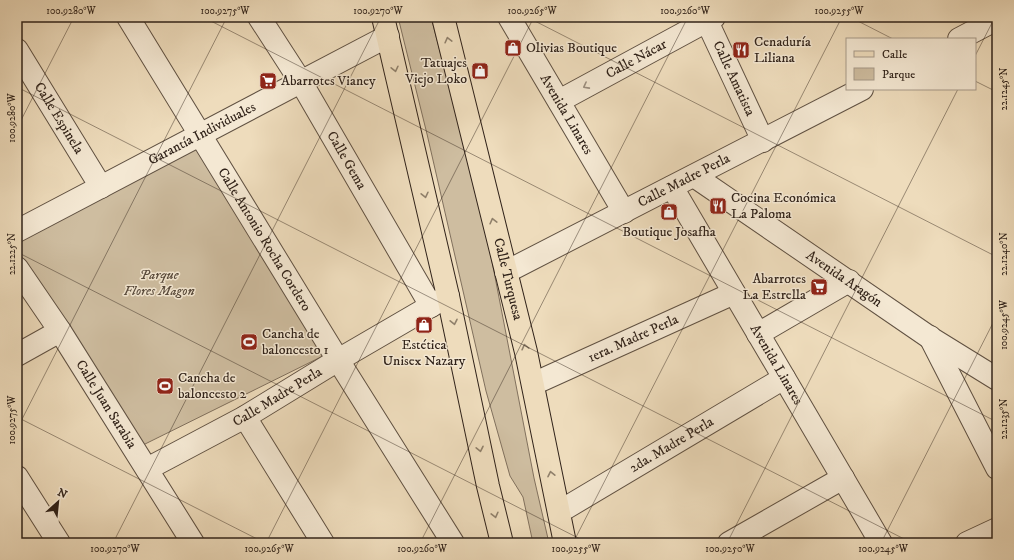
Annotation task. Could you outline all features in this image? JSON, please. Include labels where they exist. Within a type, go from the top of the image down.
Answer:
[{"type":"main road","name":"Calle Turquesa","points":[[442,17],[533,384],[565,543]]},
{"type":"main road","points":[[385,27],[439,301],[502,543]]},
{"type":"street","name":"Calle Antonio Rocha Cordero","points":[[128,17],[338,360],[453,543]]},
{"type":"street","name":"Calle Gema","points":[[259,17],[439,301]]},
{"type":"street","name":"Avenida Linares","points":[[509,17],[624,212]]},
{"type":"street","name":"Calle Nácar","points":[[559,101],[709,18]]},
{"type":"street","name":"Calle Amatista","points":[[709,18],[763,141]]},
{"type":"street","points":[[961,38],[997,19]]},
{"type":"street","name":"Garantía Individuales","points":[[17,231],[301,82],[385,27]]},
{"type":"street","name":"Calle Espinela","points":[[17,50],[101,187]]},
{"type":"street","name":"Calle Madre Perla","points":[[506,272],[860,90]]},
{"type":"street","name":"Avenida Aragón","points":[[694,176],[929,337],[997,379]]},
{"type":"street","name":"Avenida Linares","points":[[672,187],[881,543]]},
{"type":"street","name":"Calle Juan Sarabia","points":[[17,268],[60,331],[193,543]]},
{"type":"street","points":[[758,334],[849,281]]},
{"type":"street","name":"1era. Madre Perla","points":[[533,384],[734,293]]},
{"type":"street","name":"Calle Madre Perla","points":[[147,469],[245,417],[439,301]]},
{"type":"street","points":[[17,355],[60,331]]},
{"type":"street","points":[[929,337],[997,468]]},
{"type":"street","name":"2da. Madre Perla","points":[[559,512],[784,378]]},
{"type":"street","points":[[245,417],[323,543]]},
{"type":"street","points":[[17,477],[59,543]]},
{"type":"street","points":[[729,543],[843,478]]},
{"type":"street","points":[[968,543],[997,529]]},
{"type":"green space","points":[[398,17],[431,17],[483,215],[534,478],[549,543],[533,543],[523,497],[510,476],[486,391],[427,134]]},
{"type":"green space","name":"Parque Flores Magon","points":[[197,145],[325,355],[141,446],[17,257],[17,236]]},
{"type":"place","name":"Olivias Boutique","points":[[513,48]]},
{"type":"place","name":"Cenaduría Liliana","points":[[741,50]]},
{"type":"place","name":"Tatuajes Viejo Loko","points":[[480,71]]},
{"type":"place","name":"Abarrotes Vianey","points":[[268,81]]},
{"type":"place","name":"Cocina Económica La Paloma","points":[[718,206]]},
{"type":"place","name":"Boutique Josafha","points":[[669,212]]},
{"type":"place","name":"Abarrotes La Estrella","points":[[819,287]]},
{"type":"place","name":"Estética Unisex Nazary","points":[[424,325]]},
{"type":"place","name":"Cancha de baloncesto 1","points":[[249,342]]},
{"type":"place","name":"Cancha de baloncesto 2","points":[[165,386]]}]
